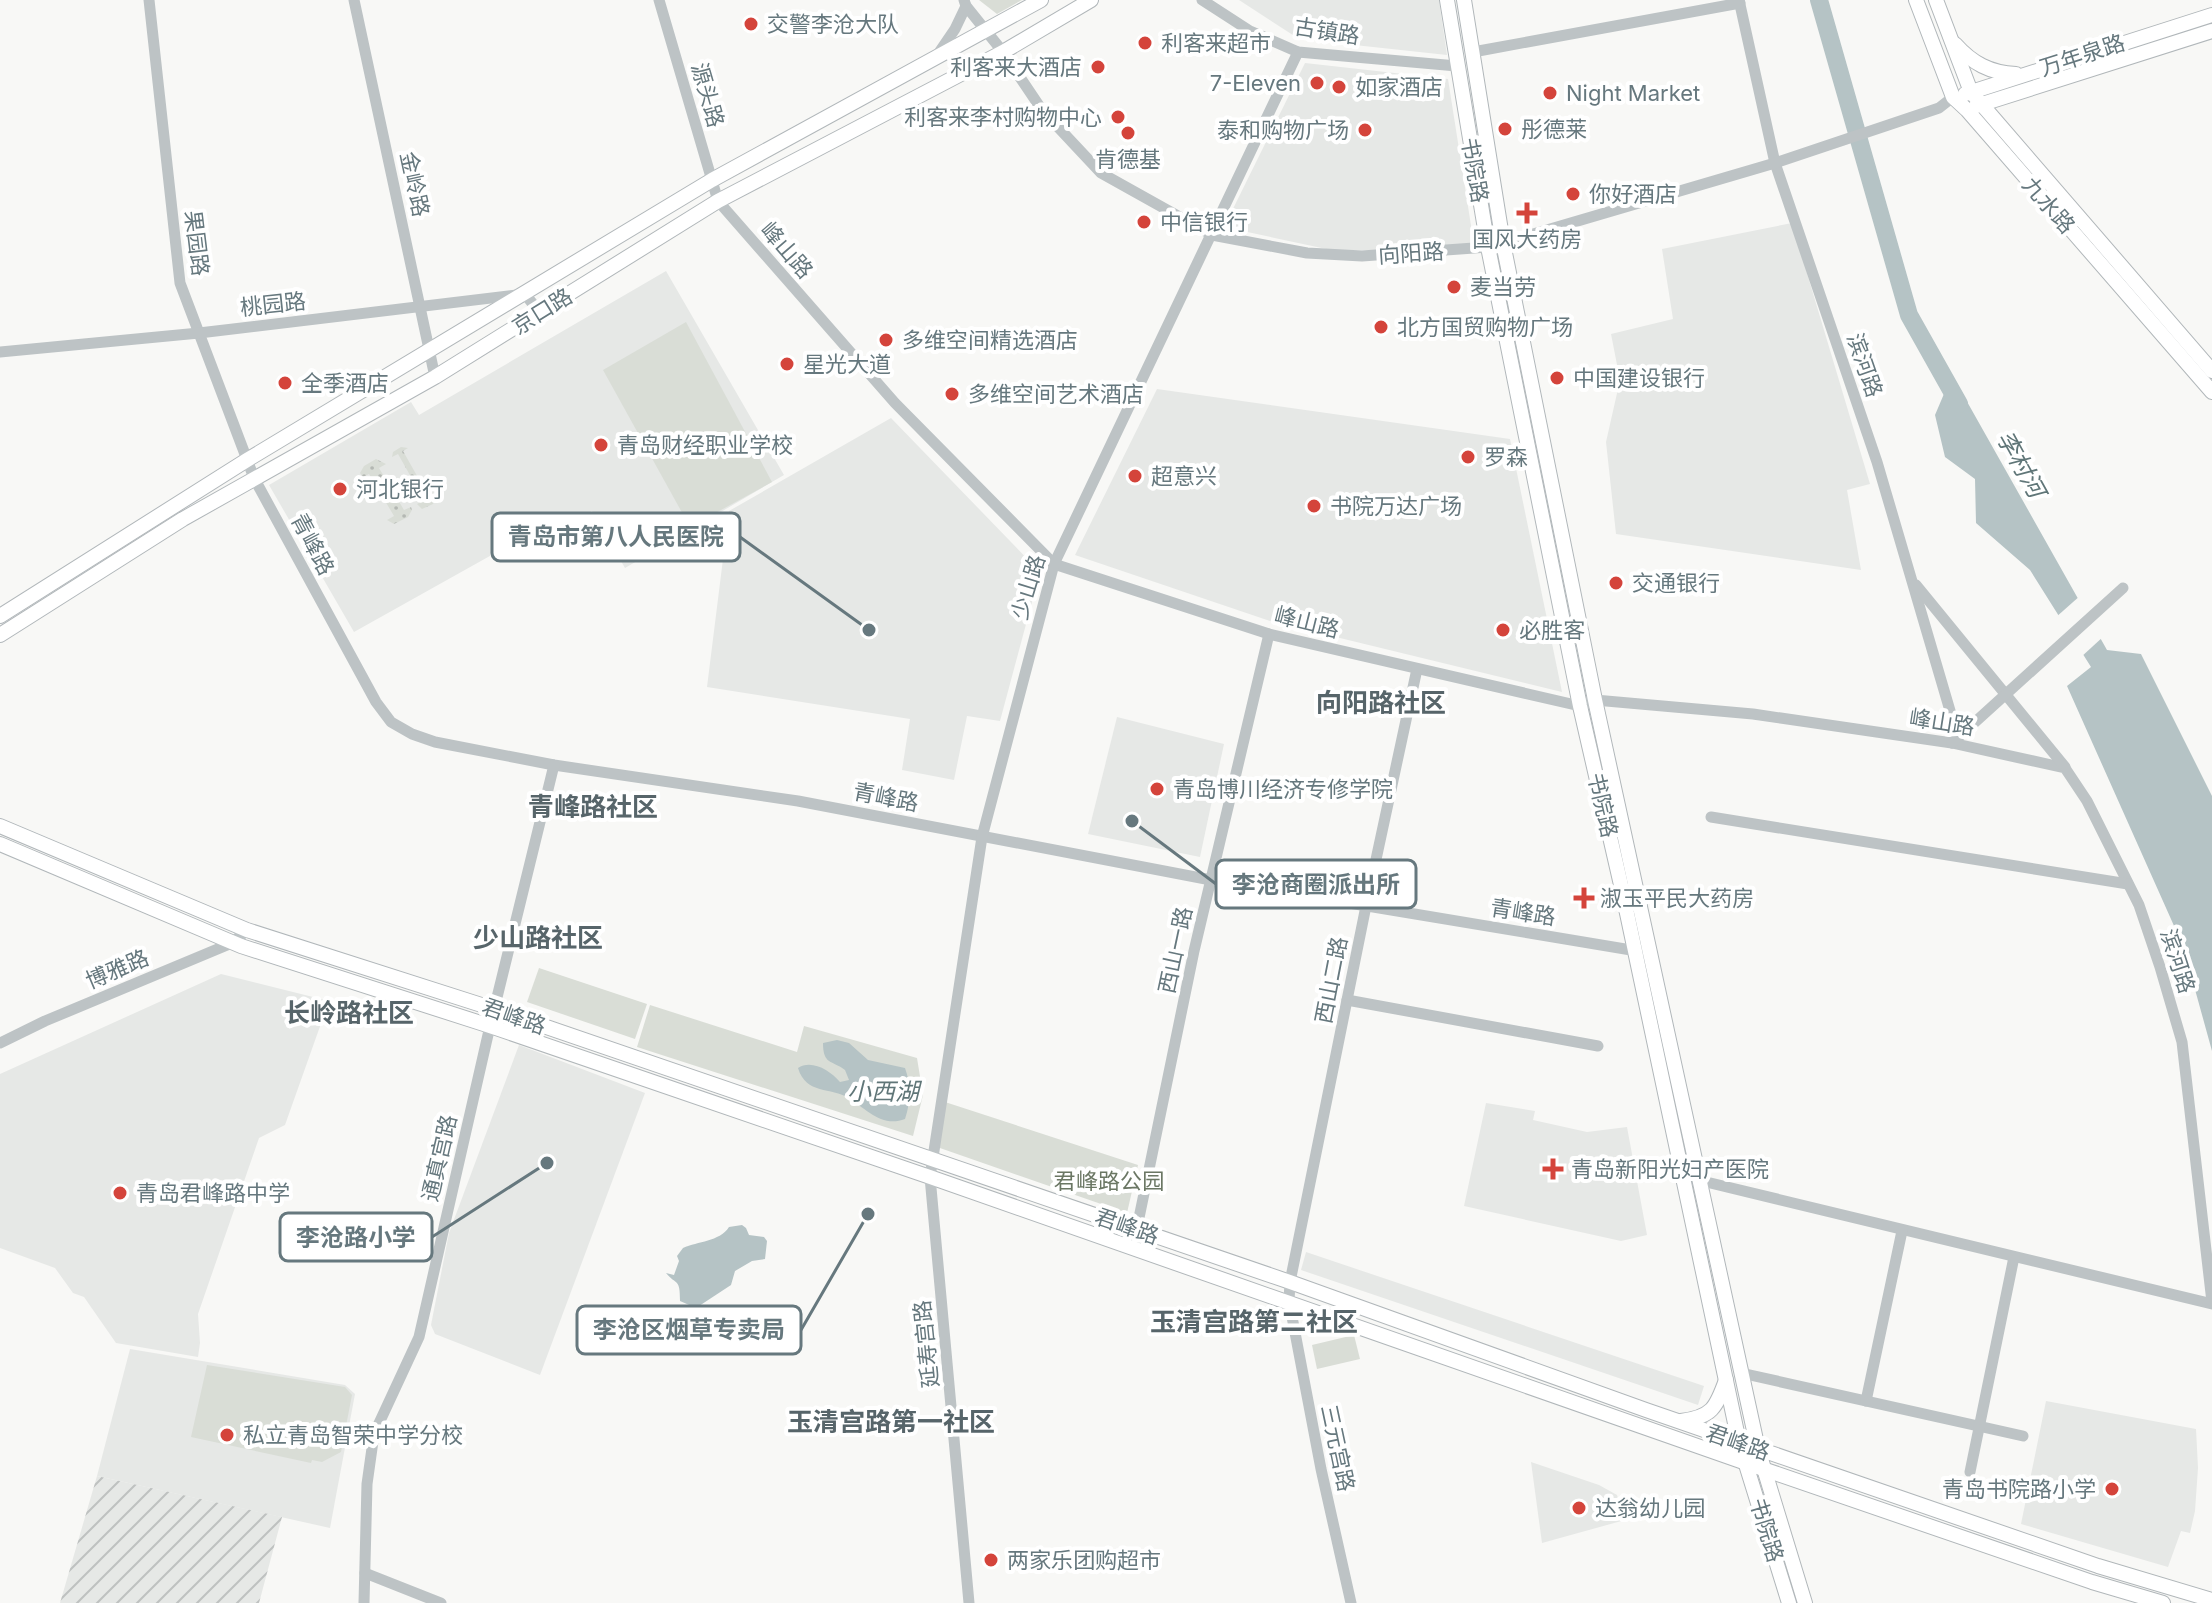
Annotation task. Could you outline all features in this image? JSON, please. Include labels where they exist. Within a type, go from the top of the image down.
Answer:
[{"type":"main road","name":"京口路","points":[[0,616],[247,460],[712,180],[1041,0]]},
{"type":"main road","name":"京口路","points":[[0,635],[183,519],[435,377],[718,201],[1003,52],[1091,0]]},
{"type":"main road","name":"书院路","points":[[1447,0],[1488,247],[1580,706],[1739,1442],[1789,1603]]},
{"type":"main road","name":"书院路","points":[[1464,0],[1503,243],[1595,700],[1758,1449],[1805,1603]]},
{"type":"main road","name":"九水路","points":[[1916,0],[1953,97],[1974,107],[2212,371]]},
{"type":"main road","name":"九水路","points":[[1936,0],[1974,107],[2212,392]]},
{"type":"main road","name":"万年泉路","points":[[1953,97],[2212,15]]},
{"type":"main road","name":"万年泉路","points":[[1974,107],[2212,31]]},
{"type":"main road","points":[[1951,41],[1983,67],[2003,74],[2025,75]]},
{"type":"main road","name":"向阳路","points":[[1488,247],[1503,243]]},
{"type":"main road","name":"君峰路","points":[[0,826],[247,930],[494,1009],[1290,1282],[1679,1422],[2098,1566],[2212,1600]]},
{"type":"main road","name":"君峰路","points":[[0,844],[232,943],[490,1026],[1289,1301],[1766,1470],[2092,1582],[2163,1603]]},
{"type":"main road","points":[[1679,1422],[1695,1420],[1714,1409],[1726,1380]]},
{"type":"street","name":"果园路","points":[[149,0],[180,283],[254,478]]},
{"type":"street","name":"金岭路","points":[[354,0],[435,377]]},
{"type":"street","name":"源头路","points":[[659,0],[718,201]]},
{"type":"street","name":"古镇路","points":[[1202,0],[1238,24],[1298,52],[1457,66]]},
{"type":"street","points":[[1473,52],[1740,1]]},
{"type":"street","name":"滨河路","points":[[1740,1],[1775,163],[1877,462],[1951,714],[1952,743]]},
{"type":"street","name":"向阳路","points":[[965,3],[1042,110],[1101,173],[1212,235],[1307,253],[1362,256],[1488,247]]},
{"type":"street","points":[[936,58],[955,29],[965,3]]},
{"type":"street","name":"少山路","points":[[930,1177],[930,1159],[982,837],[1054,564],[1298,52]]},
{"type":"street","name":"向阳路","points":[[1939,108],[1953,97]]},
{"type":"street","name":"向阳路","points":[[1503,243],[1775,163],[1939,108],[1974,107]]},
{"type":"street","name":"峰山路","points":[[718,201],[895,403],[1054,564],[1269,634],[1580,706],[1595,700],[1753,714],[1952,743],[2065,768]]},
{"type":"street","name":"桃园路","points":[[0,352],[199,333],[525,294]]},
{"type":"street","points":[[525,294],[540,313]]},
{"type":"street","name":"青峰路","points":[[254,478],[376,702],[391,722],[435,742],[554,765],[798,801],[1211,880],[1651,953]]},
{"type":"street","name":"滨河路","points":[[1912,580],[2065,768],[2087,801],[2139,905],[2182,1042],[2212,1303]]},
{"type":"street","points":[[1952,743],[2123,588]]},
{"type":"street","name":"西山一路","points":[[1133,1247],[1211,880],[1269,634]]},
{"type":"street","name":"西山二路","points":[[1289,1301],[1290,1282],[1366,906],[1417,669]]},
{"type":"street","name":"通真宫路","points":[[364,1603],[367,1484],[374,1434],[419,1337],[554,765]]},
{"type":"street","points":[[1711,817],[2128,884]]},
{"type":"street","name":"博雅路","points":[[0,1043],[232,943],[247,930]]},
{"type":"street","points":[[1347,1000],[1598,1046]]},
{"type":"street","name":"延寿宫路","points":[[930,1177],[969,1603]]},
{"type":"street","points":[[1698,1180],[2212,1303]]},
{"type":"street","points":[[1866,1401],[1902,1231]]},
{"type":"street","points":[[1970,1472],[2014,1257]]},
{"type":"street","name":"三元宫路","points":[[1289,1301],[1321,1469],[1351,1603]]},
{"type":"street","points":[[1741,1373],[2023,1436]]},
{"type":"street","points":[[365,1573],[441,1603]]},
{"type":"shaded area","points":[[1239,0],[1439,0],[1447,55],[1299,39]]},
{"type":"shaded area","name":"泰和购物广场","points":[[1305,63],[1448,79],[1475,251],[1331,250],[1224,227]]},
{"type":"shaded area","points":[[1792,223],[1870,484],[1847,490],[1861,570],[1616,534],[1606,442],[1620,380],[1611,334],[1673,319],[1662,249]]},
{"type":"shaded area","name":"青岛财经职业学校","points":[[666,271],[784,475],[625,568],[592,511],[504,562],[497,552],[354,632],[269,485],[411,402],[419,415]]},
{"type":"shaded area","name":"书院万达广场","points":[[1157,389],[1510,439],[1562,692],[1270,621],[1075,555]]},
{"type":"shaded area","points":[[891,418],[1040,572],[1000,721],[967,716],[954,780],[902,770],[910,719],[707,687],[729,511]]},
{"type":"shaded area","name":"青岛博川经济专修学院","points":[[1117,717],[1224,744],[1200,857],[1088,834]]},
{"type":"shaded area","name":"青岛君峰路中学","points":[[221,974],[329,1001],[285,1125],[259,1138],[198,1314],[198,1357],[116,1343],[84,1297],[73,1293],[55,1268],[0,1248],[0,1074]]},
{"type":"shaded area","points":[[519,1045],[645,1093],[540,1375],[435,1334],[431,1325],[449,1233]]},
{"type":"shaded area","name":"青岛新阳光妇产医院","points":[[1486,1103],[1535,1111],[1533,1120],[1587,1132],[1627,1127],[1647,1235],[1621,1241],[1464,1206]]},
{"type":"shaded area","points":[[1306,1252],[1704,1386],[1698,1405],[1301,1270]]},
{"type":"shaded area","name":"私立青岛智荣中学分校","points":[[130,1349],[345,1385],[355,1394],[330,1528],[97,1476]]},
{"type":"shaded area","name":"青岛书院路小学","points":[[2046,1401],[2196,1429],[2198,1468],[2195,1511],[2190,1533],[2181,1531],[2168,1567],[2021,1524]]},
{"type":"shaded area","name":"达翁幼儿园","points":[[1531,1462],[1599,1485],[1617,1495],[1625,1520],[1542,1543]]},
{"type":"shaded area","points":[[97,1476],[282,1517],[259,1603],[60,1603]]},
{"type":"green space","points":[[979,0],[1022,0],[997,14]]},
{"type":"green space","points":[[686,322],[772,482],[690,527],[603,370]]},
{"type":"green space","points":[[401,447],[408,448],[403,451],[429,497],[435,494],[437,497],[433,504],[422,509],[417,504],[424,500],[398,454],[392,457],[393,452]]},
{"type":"green space","points":[[376,459],[386,464],[379,468],[404,510],[411,507],[412,510],[408,517],[394,524],[387,520],[394,516],[369,474],[363,477],[360,473],[364,466]]},
{"type":"green space","points":[[539,968],[647,1004],[635,1039],[527,1002]]},
{"type":"green space","points":[[650,1005],[797,1052],[804,1026],[917,1058],[923,1095],[913,1136],[637,1047]]},
{"type":"green space","name":"君峰路公园","points":[[945,1102],[1138,1165],[1127,1213],[937,1147]]},
{"type":"green space","points":[[1354,1335],[1360,1359],[1317,1369],[1312,1345]]},
{"type":"green space","points":[[207,1365],[345,1387],[352,1395],[341,1452],[322,1462],[312,1460],[311,1463],[191,1437]]},
{"type":"water","points":[[1952,375],[2107,650],[2141,654],[2212,796],[2212,1051],[2183,946],[2067,686],[2091,667],[2030,570],[1976,523],[1975,479],[1945,457],[1935,415]]},
{"type":"water","name":"小西湖","points":[[837,1040],[849,1043],[868,1060],[905,1068],[910,1093],[905,1119],[882,1119],[849,1098],[807,1083],[798,1068],[809,1065],[826,1070],[840,1082],[849,1080],[845,1070],[825,1055],[823,1043]]},
{"type":"water","points":[[742,1225],[749,1235],[764,1237],[767,1241],[765,1259],[752,1261],[735,1271],[731,1285],[696,1308],[680,1301],[677,1283],[666,1273],[674,1275],[679,1261],[677,1256],[683,1248],[714,1238],[729,1227]]},
{"type":"pier","points":[[2081,595],[2104,636],[2080,658],[2055,618]]},
{"type":"waterway","name":"李村河","points":[[1819,0],[1909,315],[1959,404]]},
{"type":"place","name":"交警李沧大队","points":[[751,24]]},
{"type":"place","name":"利客来超市","points":[[1145,43]]},
{"type":"place","name":"利客来大酒店","points":[[1098,67]]},
{"type":"place","name":"7-Eleven","points":[[1317,83]]},
{"type":"place","name":"如家酒店","points":[[1339,87]]},
{"type":"place","name":"Night Market","points":[[1550,93]]},
{"type":"place","name":"利客来李村购物中心","points":[[1118,117]]},
{"type":"place","name":"彤德莱","points":[[1505,129]]},
{"type":"place","name":"泰和购物广场","points":[[1365,130]]},
{"type":"place","name":"肯德基","points":[[1128,133]]},
{"type":"place","name":"你好酒店","points":[[1573,194]]},
{"type":"place","name":"国风大药房","points":[[1527,213]]},
{"type":"place","name":"中信银行","points":[[1144,222]]},
{"type":"place","name":"麦当劳","points":[[1454,287]]},
{"type":"place","name":"北方国贸购物广场","points":[[1381,327]]},
{"type":"place","name":"多维空间精选酒店","points":[[886,340]]},
{"type":"place","name":"星光大道","points":[[787,364]]},
{"type":"place","name":"中国建设银行","points":[[1557,378]]},
{"type":"place","name":"全季酒店","points":[[285,383]]},
{"type":"place","name":"多维空间艺术酒店","points":[[952,394]]},
{"type":"place","name":"青岛财经职业学校","points":[[601,445]]},
{"type":"place","name":"罗森","points":[[1468,457]]},
{"type":"place","name":"超意兴","points":[[1135,476]]},
{"type":"place","name":"河北银行","points":[[340,489]]},
{"type":"place","name":"书院万达广场","points":[[1314,506]]},
{"type":"place","name":"交通银行","points":[[1616,583]]},
{"type":"place","name":"青岛市第八人民医院","points":[[869,630]]},
{"type":"place","name":"必胜客","points":[[1503,630]]},
{"type":"place","name":"青岛博川经济专修学院","points":[[1157,789]]},
{"type":"place","name":"李沧商圈派出所","points":[[1132,821]]},
{"type":"place","name":"淑玉平民大药房","points":[[1584,898]]},
{"type":"place","name":"李沧路小学","points":[[547,1163]]},
{"type":"place","name":"青岛新阳光妇产医院","points":[[1553,1169]]},
{"type":"place","name":"青岛君峰路中学","points":[[120,1193]]},
{"type":"place","name":"李沧区烟草专卖局","points":[[868,1214]]},
{"type":"place","name":"私立青岛智荣中学分校","points":[[227,1435]]},
{"type":"place","name":"青岛书院路小学","points":[[2112,1489]]},
{"type":"place","name":"达翁幼儿园","points":[[1579,1508]]},
{"type":"place","name":"两家乐团购超市","points":[[991,1560]]},
{"type":"district","name":"向阳路社区","points":[[1381,702]]},
{"type":"district","name":"青峰路社区","points":[[593,806]]},
{"type":"district","name":"少山路社区","points":[[538,937]]},
{"type":"district","name":"长岭路社区","points":[[349,1012]]},
{"type":"district","name":"玉清宫路第二社区","points":[[1254,1321]]},
{"type":"district","name":"玉清宫路第一社区","points":[[891,1421]]}]
